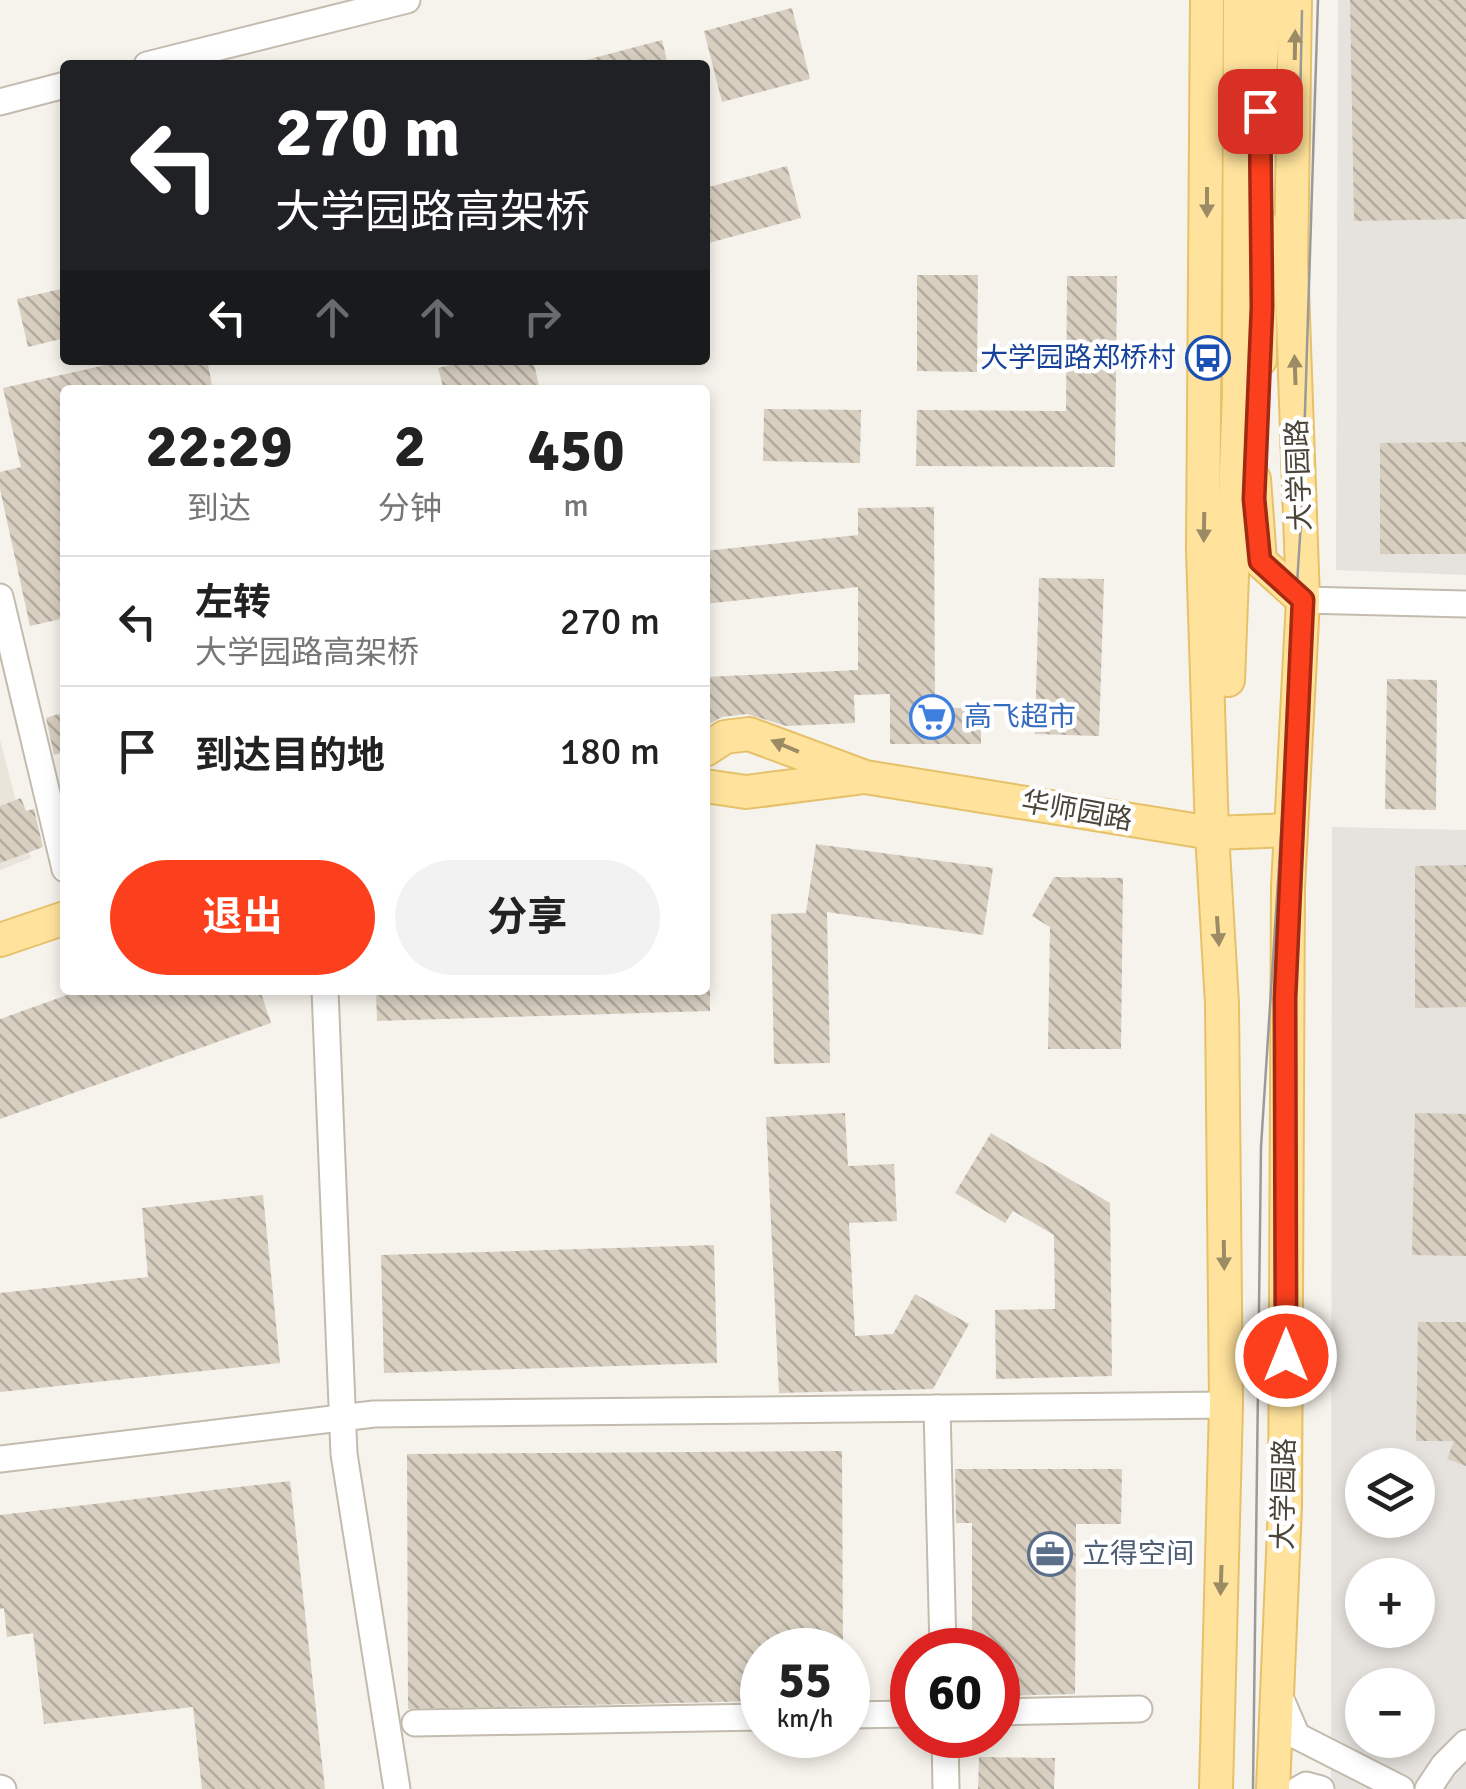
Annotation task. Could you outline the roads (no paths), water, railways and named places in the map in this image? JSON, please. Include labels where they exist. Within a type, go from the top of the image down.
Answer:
[{"type":"main road","points":[[1207,0],[1203,550],[1222,1004],[1226,1405],[1216,1789]]},
{"type":"main road","points":[[1240,0],[1239,393],[1244,477],[1260,561],[1303,600]]},
{"type":"main road","points":[[1212,833],[1262,307],[1259,72],[1266,0]]},
{"type":"main road","name":"大学园路","points":[[1273,1789],[1285,1507],[1284,1035],[1303,600],[1291,261],[1295,0]]},
{"type":"main road","points":[[710,747],[725,737],[749,734],[865,778]]},
{"type":"main road","points":[[710,787],[746,792],[865,778]]},
{"type":"main road","name":"华师园路","points":[[865,778],[1212,833],[1290,830]]},
{"type":"main road","points":[[0,940],[60,920]]},
{"type":"street","points":[[167,60],[408,0]]},
{"type":"street","points":[[0,102],[60,87]]},
{"type":"street","points":[[0,596],[60,848]]},
{"type":"street","points":[[1303,600],[1466,604]]},
{"type":"street","points":[[325,995],[341,1418],[396,1789]]},
{"type":"street","points":[[0,1460],[374,1414],[1226,1405]]},
{"type":"street","points":[[938,1408],[943,1628]]},
{"type":"street","points":[[1278,1690],[1297,1736],[1401,1789]]},
{"type":"street","points":[[1020,1712],[1139,1709]]},
{"type":"street","points":[[415,1723],[740,1716]]},
{"type":"street","points":[[1428,1789],[1444,1764],[1466,1743]]},
{"type":"street","points":[[945,1758],[946,1789]]},
{"type":"street","points":[[1299,1789],[1322,1789]]},
{"type":"tram line","points":[[1253,1789],[1261,1147],[1302,506],[1318,0]]},
{"type":"tram line","points":[[1300,105],[1302,11]]},
{"type":"place","name":"大学园路郑桥村","points":[[1208,358]]},
{"type":"place","name":"高飞超市","points":[[932,717]]},
{"type":"place","name":"立得空间","points":[[1050,1554]]}]
